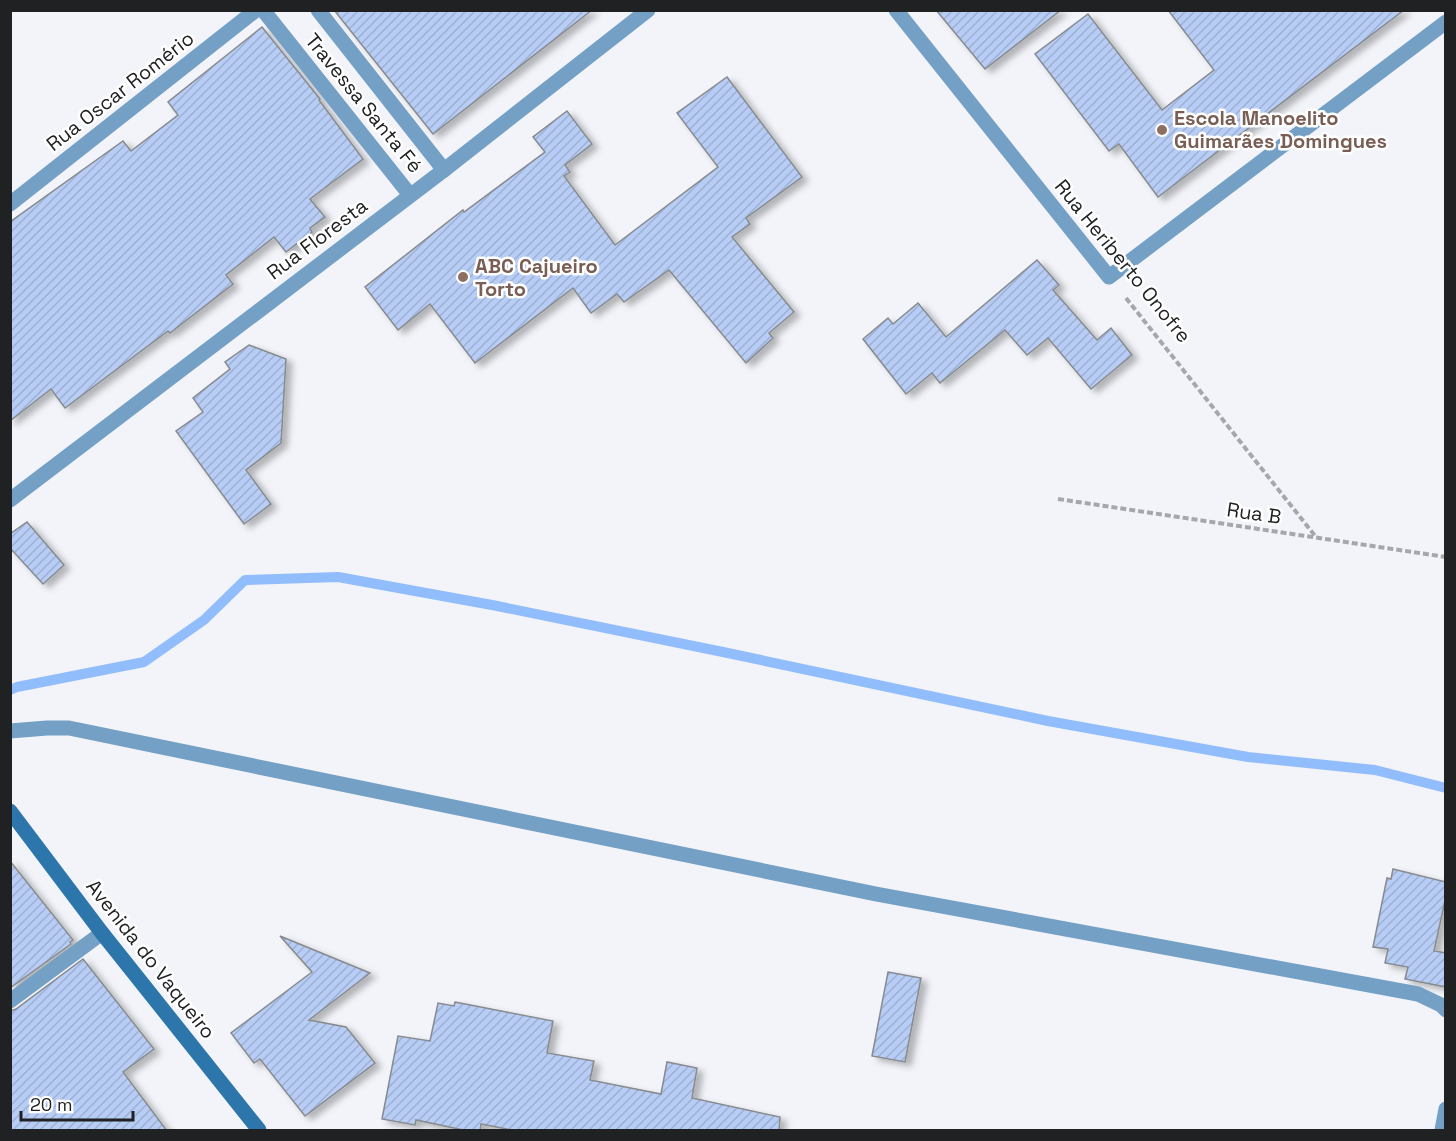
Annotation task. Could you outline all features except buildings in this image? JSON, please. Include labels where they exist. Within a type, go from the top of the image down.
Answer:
[{"type":"street","name":"Rua Oscar Romério","points":[[10,204],[256,10]]},
{"type":"street","name":"Travessa Santa Fé","points":[[263,10],[410,195]]},
{"type":"street","name":"Travessa Santa Fé","points":[[318,10],[444,170]]},
{"type":"street","name":"Rua Floresta","points":[[10,500],[444,170],[648,10]]},
{"type":"street","name":"Rua Heriberto Onofre","points":[[896,10],[1109,277]]},
{"type":"street","points":[[1109,277],[1446,22]]},
{"type":"street","points":[[10,731],[69,728],[876,894],[1418,994],[1441,1005],[1446,1010]]},
{"type":"street","name":"Avenida do Vaqueiro","points":[[10,812],[102,933],[260,1130]]},
{"type":"street","points":[[10,1001],[102,933]]},
{"type":"street","points":[[1442,1131],[1446,1109]]},
{"type":"path","name":"Rua Heriberto Onofre","points":[[1109,277],[1317,537]]},
{"type":"path","name":"Rua B","points":[[1058,499],[1446,557]]},
{"type":"waterway","points":[[10,690],[144,662],[204,620],[245,580],[338,577],[492,605],[1048,721],[1248,757],[1375,770],[1446,788]]},
{"type":"place","name":"Escola Manoelito Guimarães Domingues","points":[[1162,130]]},
{"type":"place","name":"ABC Cajueiro Torto","points":[[463,277]]}]
